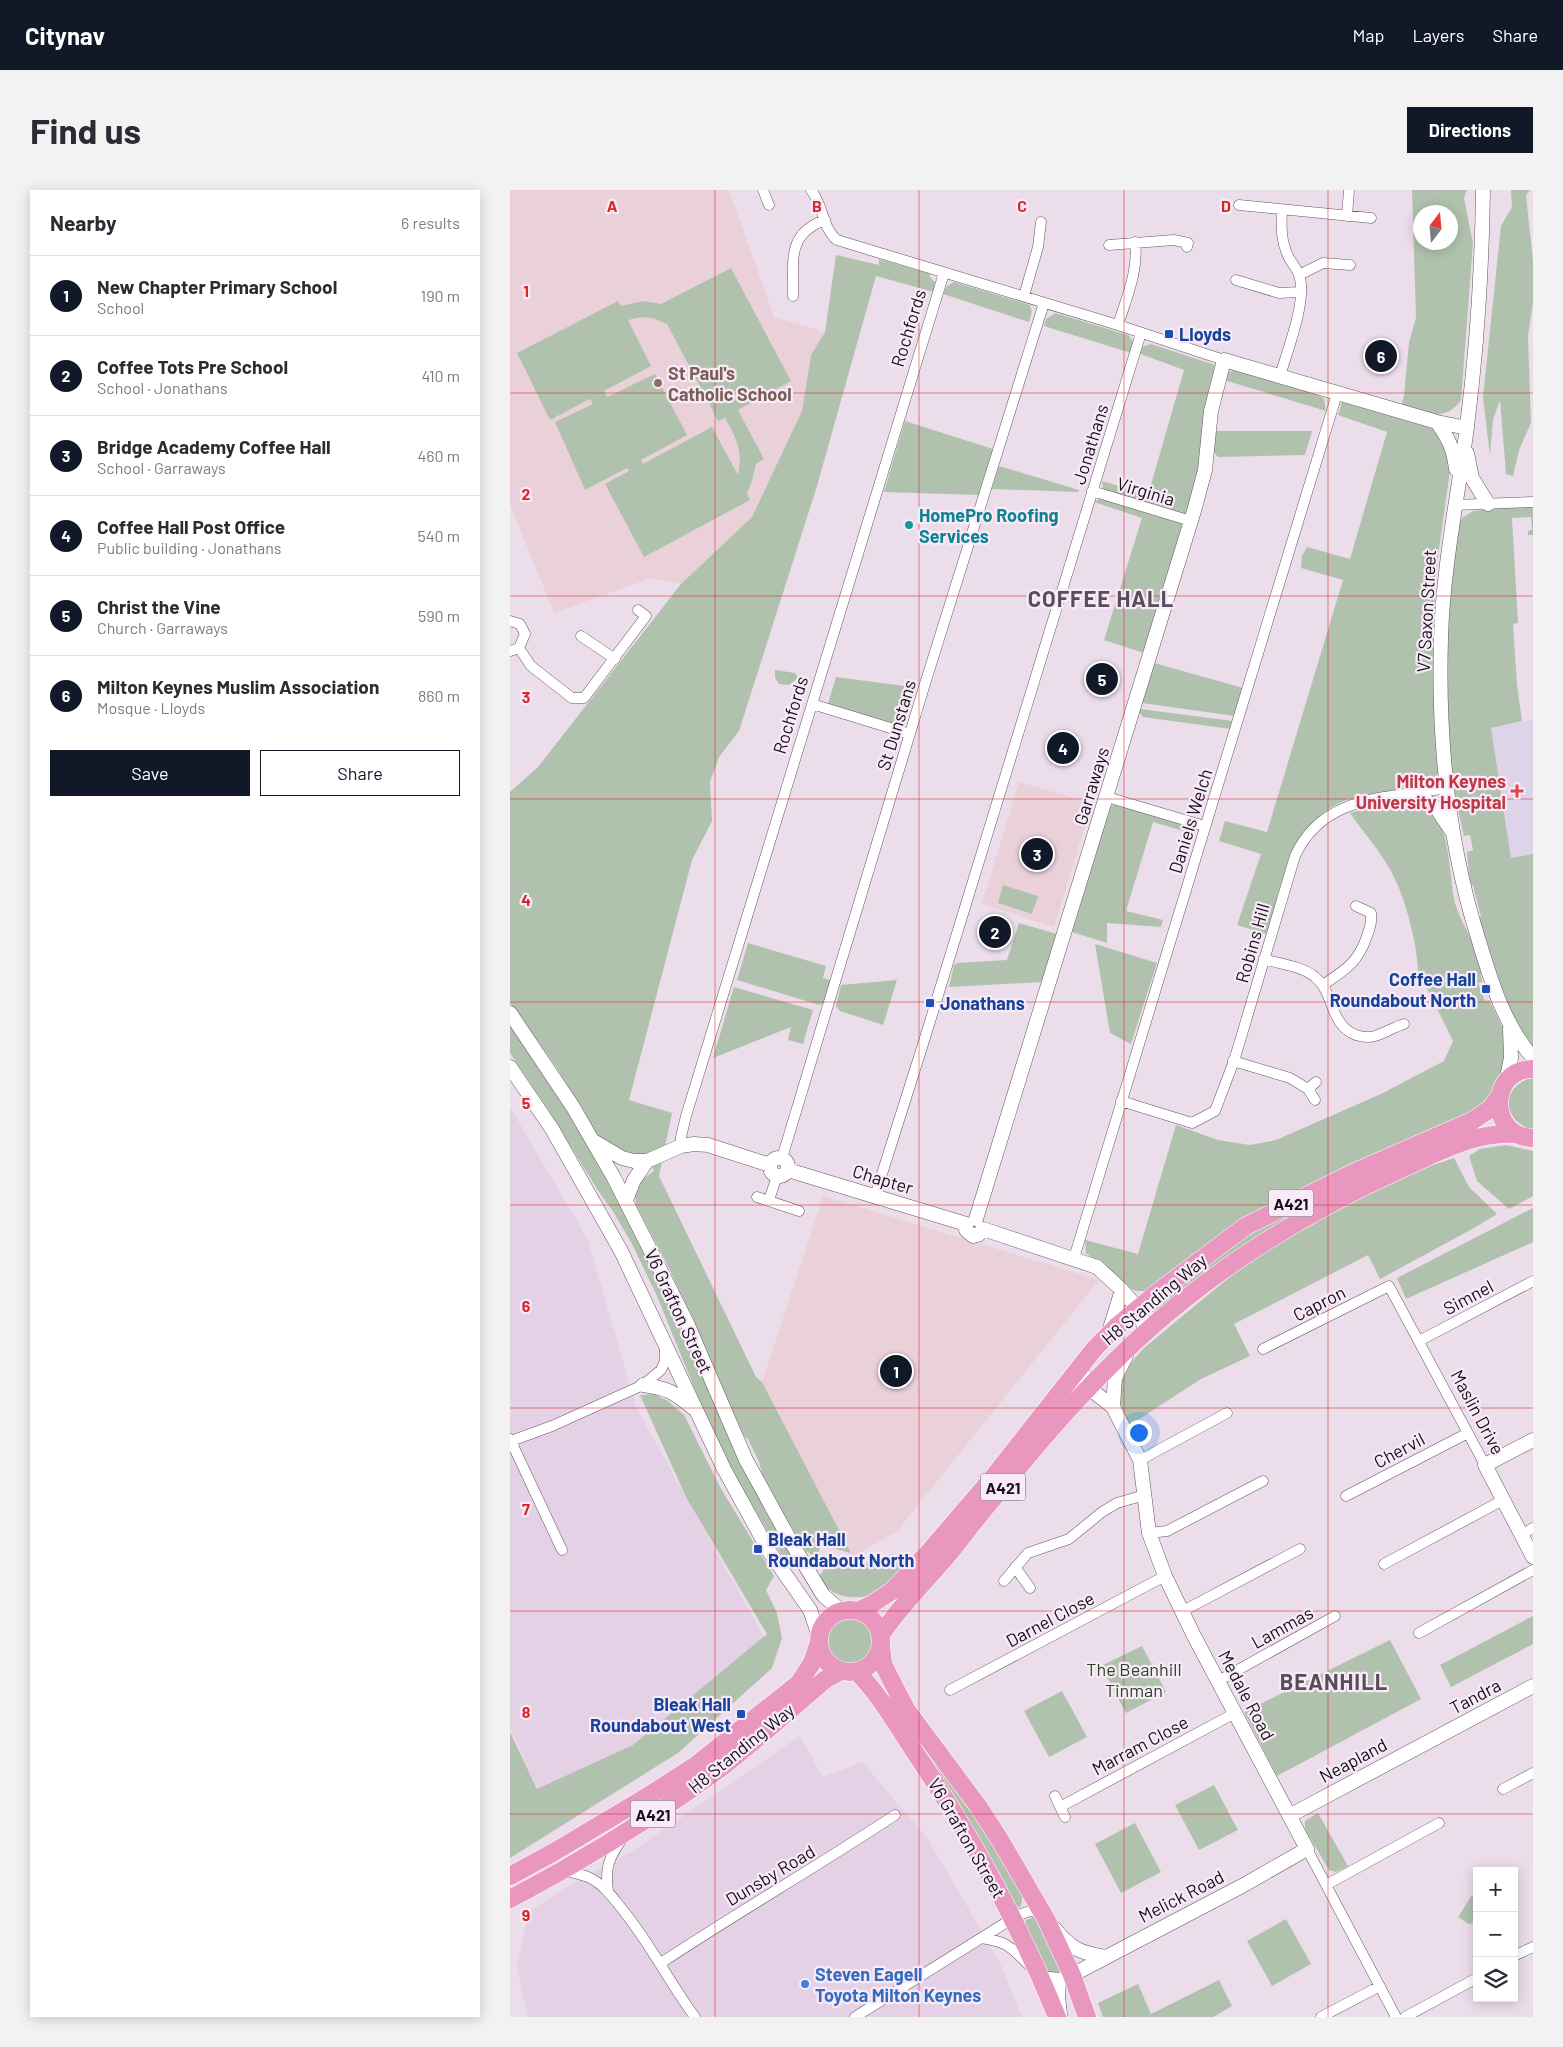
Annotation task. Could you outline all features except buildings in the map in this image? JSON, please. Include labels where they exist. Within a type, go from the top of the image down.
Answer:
[{"type":"highway","name":"A421","points":[[1528,1137],[1508,1127],[1502,1118],[1499,1108],[1503,1090],[1520,1071],[1533,1069]]},
{"type":"highway","name":"H8 Standing Way","points":[[881,1641],[912,1582],[1056,1422],[1085,1377],[1107,1334],[1138,1330],[1175,1308],[1205,1283],[1277,1235],[1440,1144],[1470,1131],[1490,1109],[1503,1090]]},
{"type":"highway","name":"H8 Standing Way","points":[[1470,1131],[1528,1137]]},
{"type":"highway","name":"H8 Standing Way","points":[[934,1559],[994,1476],[1060,1393],[1085,1377],[1115,1367],[1138,1330],[1194,1263],[1246,1226],[1355,1172],[1440,1144]]},
{"type":"highway","name":"H8 Standing Way","points":[[850,1611],[882,1599],[912,1582]]},
{"type":"highway","name":"A421","points":[[819,1639],[827,1621],[850,1611]]},
{"type":"highway","points":[[850,1611],[873,1620],[881,1641]]},
{"type":"highway","name":"H8 Standing Way","points":[[804,1688],[819,1639]]},
{"type":"highway","points":[[819,1639],[825,1660],[832,1666],[848,1671]]},
{"type":"highway","name":"A421","points":[[848,1671],[865,1668],[872,1662],[878,1654],[881,1641]]},
{"type":"highway","name":"V6 Grafton Street","points":[[881,1641],[883,1664],[899,1714]]},
{"type":"highway","name":"H8 Standing Way","points":[[510,1899],[563,1870],[662,1809],[719,1769],[780,1708],[804,1688],[848,1671]]},
{"type":"highway","name":"V6 Grafton Street","points":[[848,1671],[871,1686],[899,1714],[978,1806],[1012,1860],[1045,1915],[1058,2013]]},
{"type":"highway","name":"H8 Standing Way","points":[[510,1876],[664,1786],[780,1708]]},
{"type":"highway","name":"V6 Grafton Street","points":[[911,1730],[971,1840],[1018,1915],[1053,1977],[1080,1998],[1087,2017]]},
{"type":"street","points":[[763,190],[769,205]]},
{"type":"street","points":[[811,190],[820,204],[831,235],[849,245],[1024,296],[1224,360],[1437,422],[1466,434],[1470,472],[1488,504]]},
{"type":"street","points":[[1347,216],[1349,190]]},
{"type":"street","name":"V7 Saxon Street","points":[[1483,190],[1476,334],[1466,434],[1448,548],[1441,637],[1441,700],[1447,788],[1454,834],[1472,920],[1495,990],[1510,1028],[1533,1058]]},
{"type":"street","points":[[1239,205],[1371,218]]},
{"type":"street","points":[[1280,376],[1300,309],[1301,292],[1299,275],[1283,244],[1280,231],[1282,210]]},
{"type":"street","points":[[1024,296],[1038,247],[1040,222]]},
{"type":"street","points":[[793,296],[794,253],[799,236],[812,224],[826,223]]},
{"type":"street","points":[[1109,245],[1174,240],[1188,243],[1187,247]]},
{"type":"street","points":[[1118,325],[1135,266],[1135,242]]},
{"type":"street","points":[[1299,275],[1324,263],[1350,265]]},
{"type":"street","name":"Rochfords","points":[[681,1146],[686,1116],[944,273]]},
{"type":"street","points":[[1236,280],[1280,293],[1301,292]]},
{"type":"street","name":"St Dunstans","points":[[768,1200],[1044,303]]},
{"type":"street","name":"Jonathans","points":[[875,1196],[1141,333]]},
{"type":"street","name":"Garraways","points":[[975,1224],[1191,521],[1205,470],[1211,411],[1224,360]]},
{"type":"street","name":"Daniels Welch","points":[[1074,1258],[1337,394]]},
{"type":"street","points":[[1437,422],[1453,449],[1458,484]]},
{"type":"street","name":"Virginia","points":[[1092,491],[1191,521]]},
{"type":"street","points":[[1454,505],[1533,502]]},
{"type":"street","points":[[510,621],[520,624],[524,630],[523,642],[515,649],[531,666],[577,700],[586,697],[646,616],[638,610]]},
{"type":"street","points":[[581,636],[615,659]]},
{"type":"street","points":[[812,704],[910,734]]},
{"type":"street","name":"Robins Hill","points":[[1121,1101],[1192,1123],[1215,1111],[1233,1062],[1295,856],[1304,838],[1324,818],[1338,810],[1360,802],[1447,788]]},
{"type":"street","points":[[1416,794],[1437,809],[1454,834]]},
{"type":"street","points":[[1107,797],[1205,826]]},
{"type":"street","points":[[1323,986],[1362,953],[1372,922],[1371,913],[1356,906]]},
{"type":"street","points":[[1264,959],[1304,971],[1314,976],[1323,986],[1340,1024],[1350,1033],[1362,1037],[1375,1036],[1404,1024]]},
{"type":"street","name":"V6 Grafton Street","points":[[510,1013],[568,1099],[626,1200],[687,1323],[746,1460],[798,1553],[823,1595],[850,1611]]},
{"type":"street","name":"V7 Saxon Street","points":[[1503,1090],[1511,1058],[1510,1028]]},
{"type":"street","points":[[1233,1062],[1312,1085],[1315,1100]]},
{"type":"street","name":"V6 Grafton Street","points":[[510,1067],[552,1129],[621,1251],[724,1469],[769,1551],[810,1610],[819,1639]]},
{"type":"street","points":[[592,1140],[622,1158],[634,1161],[653,1158],[681,1146]]},
{"type":"street","name":"Chapter","points":[[681,1146],[694,1144],[708,1145],[875,1196],[975,1224],[1097,1267],[1122,1290],[1138,1330]]},
{"type":"street","points":[[626,1200],[634,1180],[653,1158]]},
{"type":"street","points":[[757,1197],[799,1211]]},
{"type":"street","name":"Simnel","points":[[1419,1341],[1533,1281]]},
{"type":"street","name":"Maslin Drive","points":[[1389,1286],[1502,1500],[1527,1531],[1533,1557]]},
{"type":"street","name":"Capron","points":[[1262,1349],[1389,1286]]},
{"type":"street","points":[[1107,1334],[1122,1290]]},
{"type":"street","points":[[562,1550],[511,1440],[552,1426],[643,1385],[661,1370],[665,1361],[665,1344]]},
{"type":"street","points":[[1113,1407],[1115,1367]]},
{"type":"street","name":"Medale Road","points":[[1085,1377],[1113,1407],[1140,1460],[1149,1533],[1164,1576],[1181,1612],[1396,2017]]},
{"type":"street","points":[[643,1385],[664,1388],[680,1396],[695,1410]]},
{"type":"street","points":[[1140,1460],[1227,1413]]},
{"type":"street","name":"Chervil","points":[[1346,1496],[1468,1433]]},
{"type":"street","points":[[1485,1465],[1533,1440]]},
{"type":"street","points":[[1149,1533],[1167,1530],[1263,1481]]},
{"type":"street","points":[[1004,1581],[1028,1553],[1069,1539],[1102,1512],[1117,1503],[1145,1495]]},
{"type":"street","points":[[1384,1564],[1502,1500]]},
{"type":"street","points":[[1181,1612],[1300,1549]]},
{"type":"street","points":[[1015,1567],[1030,1588]]},
{"type":"street","points":[[1419,1633],[1533,1570]]},
{"type":"street","name":"Darnel Close","points":[[950,1690],[1164,1576]]},
{"type":"street","name":"Lammas","points":[[1218,1680],[1335,1616]]},
{"type":"street","name":"Tandra","points":[[1435,1739],[1533,1686]]},
{"type":"street","name":"Marram Close","points":[[1060,1807],[1235,1713]]},
{"type":"street","name":"Neapland","points":[[1289,1816],[1435,1739]]},
{"type":"street","points":[[1503,1789],[1533,1773]]},
{"type":"street","points":[[1055,1796],[1066,1817]]},
{"type":"street","name":"Dunsby Road","points":[[661,1963],[720,1924],[820,1865],[896,1815]]},
{"type":"street","points":[[1326,1884],[1439,1823]]},
{"type":"street","points":[[608,1892],[606,1873],[610,1856],[628,1829]]},
{"type":"street","name":"Melick Road","points":[[1053,1977],[1106,1958],[1242,1886],[1307,1849]]},
{"type":"street","name":"V6 Grafton Street","points":[[1012,1860],[1025,1896],[1026,1907],[1018,1915]]},
{"type":"street","points":[[563,1870],[592,1879],[608,1892],[661,1963],[681,1999],[696,2017]]},
{"type":"street","points":[[855,2017],[1018,1915]]},
{"type":"street","name":"V6 Grafton Street","points":[[1018,1915],[1045,1915]]},
{"type":"street","points":[[1045,1915],[1074,1948],[1086,1954],[1106,1958]]},
{"type":"street","points":[[980,1938],[996,1940],[1012,1947],[1053,1977]]},
{"type":"street","points":[[1518,1954],[1533,1947]]},
{"type":"street","points":[[1405,2017],[1473,1980]]},
{"type":"street","points":[[1321,2017],[1380,1986]]},
{"type":"shaded area","name":"St Paul's Catholic School","points":[[510,190],[729,190],[774,317],[825,332],[811,355],[802,411],[752,517],[681,584],[651,578],[554,613],[510,504]]},
{"type":"shaded area","name":"Milton Keynes University Hospital","points":[[1533,719],[1533,854],[1511,858],[1491,728]]},
{"type":"shaded area","points":[[1019,782],[1092,803],[1054,927],[982,904]]},
{"type":"shaded area","points":[[510,1107],[588,1240],[636,1407],[765,1639],[633,1746],[538,1790],[510,1728]]},
{"type":"shaded area","points":[[823,1196],[1099,1280],[897,1531],[853,1557],[762,1382]]},
{"type":"shaded area","points":[[800,1736],[823,1777],[862,1762],[928,1839],[999,1961],[1022,2017],[528,2017],[517,1967],[528,1913],[563,1889],[631,1852]]},
{"type":"green space","points":[[1412,190],[1467,190],[1464,198],[1473,243],[1461,400],[1448,412],[1434,415],[1400,408],[1404,396],[1409,342],[1416,318],[1414,250],[1458,250],[1458,205],[1413,205],[1413,222]]},
{"type":"green space","points":[[1511,190],[1530,190],[1526,195],[1533,261],[1533,303],[1528,336],[1531,423],[1519,450],[1513,476],[1506,474],[1500,400],[1493,420],[1490,456],[1483,397],[1501,226],[1512,207]]},
{"type":"green space","points":[[836,255],[879,265],[879,259],[930,274],[930,277],[935,282],[934,292],[876,276],[817,486],[739,731],[719,757],[710,782],[712,821],[692,860],[629,1100],[672,1113],[659,1176],[756,1377],[762,1382],[851,1553],[821,1545],[817,1558],[806,1551],[764,1481],[759,1462],[748,1439],[744,1436],[669,1268],[636,1205],[635,1192],[639,1182],[654,1171],[649,1158],[640,1159],[606,1143],[596,1133],[555,1065],[510,1003],[510,792],[538,767],[681,584],[752,517],[802,411],[811,355],[825,332]]},
{"type":"green space","points":[[731,268],[791,381],[738,410],[764,459],[756,464],[747,493],[750,500],[644,557],[605,484],[629,471],[627,468],[585,490],[555,422],[593,404],[590,399],[550,420],[517,353],[618,301],[621,306],[643,301],[661,304]],"holes":[[[642,317],[652,318],[667,324],[718,421],[725,418],[738,445],[740,459],[738,475],[712,427],[643,464],[641,460],[687,435],[655,374],[607,397],[604,391],[651,366],[628,320]]]},
{"type":"green space","points":[[954,282],[1030,305],[1032,312],[1029,322],[943,294],[947,286]]},
{"type":"green space","points":[[1055,313],[1128,335],[1134,343],[1131,353],[1044,326],[1046,319]]},
{"type":"green space","points":[[1151,344],[1215,365],[1217,371],[1189,513],[1184,514],[1103,488],[1102,481],[1148,495],[1184,370],[1138,353],[1142,347]]},
{"type":"green space","points":[[1236,369],[1319,395],[1324,399],[1326,411],[1224,380],[1229,372]]},
{"type":"green space","points":[[1342,402],[1434,429],[1448,446],[1450,471],[1434,584],[1438,774],[1433,781],[1425,786],[1357,797],[1339,803],[1322,814],[1309,827],[1298,843],[1290,860],[1267,934],[1237,925],[1261,854],[1219,841],[1225,821],[1267,832],[1343,580],[1301,568],[1302,556],[1307,547],[1350,559],[1387,432],[1338,415]]},
{"type":"green space","points":[[905,421],[993,449],[979,495],[884,492]]},
{"type":"green space","points":[[1214,431],[1312,431],[1305,455],[1218,457],[1214,452]]},
{"type":"green space","points":[[999,466],[1079,490],[1078,492],[992,489]]},
{"type":"green space","points":[[1102,498],[1183,522],[1184,525],[1147,654],[1104,640],[1142,518],[1094,502]]},
{"type":"green space","points":[[1533,505],[1533,535],[1528,535],[1528,531],[1532,530],[1531,517],[1512,518],[1518,623],[1513,624],[1517,685],[1522,721],[1491,728],[1511,858],[1533,854],[1533,1048],[1514,1018],[1499,986],[1478,918],[1481,917],[1473,885],[1470,885],[1467,852],[1473,850],[1470,835],[1464,836],[1453,786],[1448,734],[1446,666],[1449,599],[1457,527],[1462,518],[1473,511]]},
{"type":"green space","points":[[1154,663],[1243,688],[1235,716],[1142,703]]},
{"type":"green space","points":[[775,670],[795,673],[798,678],[789,685],[779,684],[775,678]]},
{"type":"green space","points":[[836,677],[912,687],[899,729],[827,707]]},
{"type":"green space","points":[[1140,709],[1233,721],[1231,729],[1143,717],[1139,712]]},
{"type":"green space","points":[[1405,801],[1422,805],[1434,815],[1442,828],[1457,909],[1478,956],[1482,982],[1478,983],[1485,1001],[1489,1000],[1504,1030],[1506,1057],[1497,1088],[1483,1109],[1354,1168],[1146,1291],[1136,1291],[1130,1288],[1086,1253],[1085,1240],[1138,1254],[1176,1125],[1218,1140],[1250,1145],[1276,1140],[1381,1094],[1444,1061],[1453,1041],[1418,970],[1413,934],[1397,883],[1388,865],[1350,813]]},
{"type":"green space","points":[[1115,804],[1189,825],[1187,832],[1153,822],[1126,911],[1163,920],[1161,927],[1107,923],[1107,943],[1072,932],[1110,807]]},
{"type":"green space","points":[[1003,885],[1038,896],[1032,914],[998,903]]},
{"type":"green space","points":[[1019,923],[1060,935],[1043,982],[949,987],[954,965],[957,963],[1007,960]]},
{"type":"green space","points":[[748,943],[826,966],[823,978],[833,981],[825,1003],[819,1005],[737,980]]},
{"type":"green space","points":[[1095,944],[1157,963],[1131,1044],[1110,1033]]},
{"type":"green space","points":[[897,980],[883,1025],[840,1011],[836,1006],[841,985]]},
{"type":"green space","points":[[734,987],[813,1010],[803,1044],[788,1040],[791,1027],[713,1058]]},
{"type":"green space","points":[[510,1020],[607,1175],[643,1247],[684,1338],[699,1361],[767,1514],[790,1554],[783,1557],[737,1480],[706,1417],[657,1296],[632,1244],[548,1109],[510,1053]]},
{"type":"green space","points":[[1533,1078],[1533,1131],[1516,1120],[1511,1113],[1509,1105],[1509,1097],[1513,1090],[1520,1083]]},
{"type":"green space","points":[[1440,1143],[1233,1253],[1156,1312],[1147,1311],[1207,1262],[1275,1219]]},
{"type":"green space","points":[[1506,1145],[1533,1151],[1533,1196],[1509,1209],[1477,1181],[1469,1156],[1480,1149]]},
{"type":"green space","points":[[1454,1158],[1469,1187],[1497,1214],[1380,1279],[1368,1255],[1234,1324],[1250,1356],[1201,1379],[1130,1425],[1120,1400],[1122,1373],[1144,1348],[1249,1261],[1301,1228],[1406,1174]]},
{"type":"green space","points":[[1533,1208],[1533,1242],[1406,1299],[1397,1278]]},
{"type":"green space","points":[[654,1394],[668,1401],[684,1415],[720,1487],[774,1576],[766,1590],[777,1613],[782,1638],[772,1668],[678,1753],[510,1858],[510,1732],[537,1789],[633,1745],[767,1634],[687,1499],[640,1395]]},
{"type":"green space","points":[[893,1554],[905,1564],[893,1582],[874,1594],[863,1597],[842,1596],[832,1592],[820,1576],[826,1565],[854,1567]]},
{"type":"green space","points":[[845,1615],[855,1615],[867,1622],[874,1634],[874,1644],[867,1656],[855,1663],[845,1663],[837,1659],[830,1652],[826,1644],[826,1634],[830,1626],[837,1619]]},
{"type":"green space","points":[[1533,1616],[1533,1644],[1451,1687],[1440,1665]]},
{"type":"green space","points":[[1390,1640],[1421,1699],[1277,1776],[1244,1712]]},
{"type":"green space","name":"The Beanhill Tinman","points":[[1142,1646],[1166,1692],[1126,1713],[1101,1666]]},
{"type":"green space","points":[[1062,1691],[1087,1737],[1049,1757],[1024,1711]]},
{"type":"green space","points":[[918,1730],[954,1778],[1023,1891],[1021,1906],[1016,1908],[967,1819],[912,1733]]},
{"type":"green space","points":[[1214,1785],[1238,1830],[1199,1850],[1175,1805]]},
{"type":"green space","points":[[1318,1813],[1348,1866],[1336,1872],[1329,1870],[1305,1829],[1305,1821]]},
{"type":"green space","points":[[1135,1823],[1161,1872],[1121,1893],[1095,1844]]},
{"type":"green space","points":[[1472,1895],[1473,1923],[1469,1924],[1458,1917]]},
{"type":"green space","points":[[1036,1916],[1063,1972],[1056,1975],[1045,1970],[1025,1924],[1026,1920]]},
{"type":"green space","points":[[1286,1919],[1311,1964],[1272,1986],[1247,1941]]},
{"type":"green space","points":[[1219,1980],[1232,2006],[1213,2017],[1103,2017],[1098,2003],[1138,1984],[1151,2014]]},
{"type":"place","name":"Lloyds","points":[[1169,334]]},
{"type":"place","name":"Milton Keynes Muslim Association","points":[[1381,356]]},
{"type":"place","name":"St Paul's Catholic School","points":[[658,383]]},
{"type":"place","name":"HomePro Roofing Services","points":[[909,525]]},
{"type":"place","name":"Christ the Vine","points":[[1102,679]]},
{"type":"place","name":"Coffee Hall Post Office","points":[[1063,748]]},
{"type":"place","name":"Milton Keynes University Hospital","points":[[1517,791]]},
{"type":"place","name":"Bridge Academy Coffee Hall","points":[[1037,854]]},
{"type":"place","name":"Coffee Tots Pre School","points":[[995,932]]},
{"type":"place","name":"Coffee Hall Roundabout North","points":[[1486,989]]},
{"type":"place","name":"Jonathans","points":[[930,1003]]},
{"type":"place","name":"New Chapter Primary School","points":[[896,1371]]},
{"type":"place","name":"Bleak Hall Roundabout North","points":[[758,1549]]},
{"type":"place","name":"Bleak Hall Roundabout West","points":[[741,1714]]},
{"type":"place","name":"Steven Eagell Toyota Milton Keynes","points":[[805,1984]]},
{"type":"district","name":"COFFEE HALL","points":[[1101,598]]},
{"type":"district","name":"BEANHILL","points":[[1334,1681]]}]
